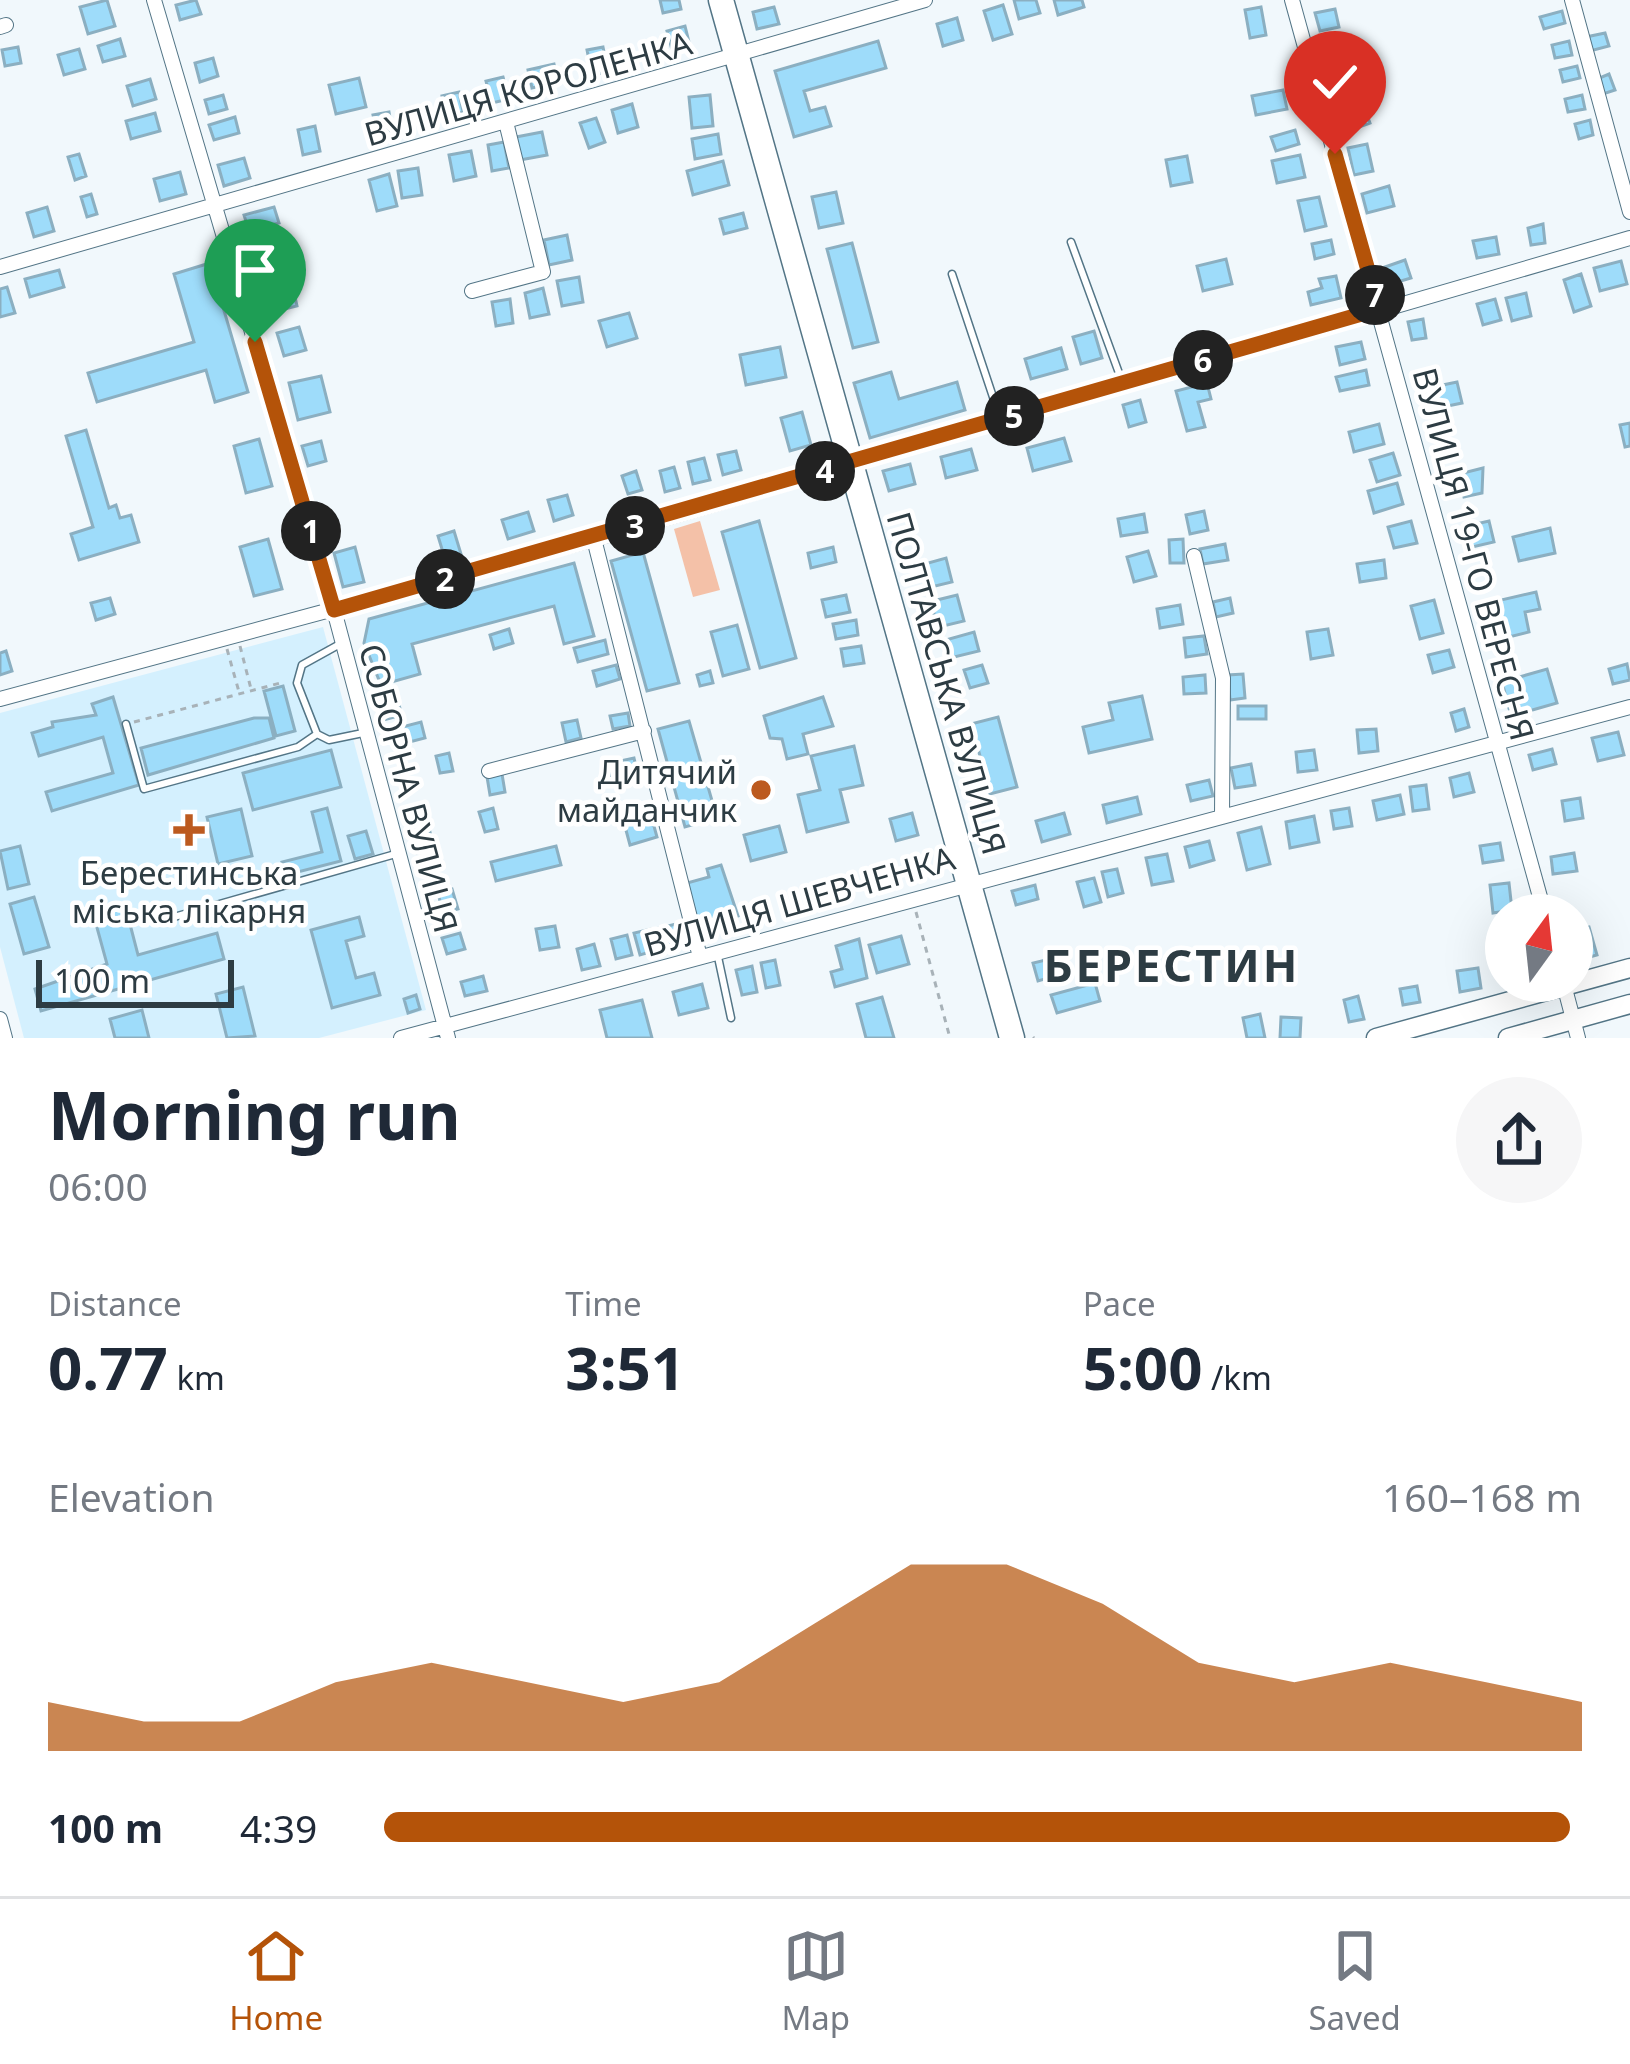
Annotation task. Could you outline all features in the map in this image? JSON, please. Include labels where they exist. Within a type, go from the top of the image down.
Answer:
[{"type":"highway","name":"ПОЛТАВСЬКА ВУЛИЦЯ","points":[[721,0],[1012,1038]]},
{"type":"street","name":"СОБОРНА ВУЛИЦЯ","points":[[154,0],[334,610],[446,1032]]},
{"type":"street","name":"ВУЛИЦЯ КОРОЛЕНКА","points":[[0,267],[216,209],[925,0]]},
{"type":"street","name":"ВУЛИЦЯ 19-ГО ВЕРЕСНЯ","points":[[1292,0],[1539,894]]},
{"type":"street","points":[[1572,0],[1630,212]]},
{"type":"street","points":[[472,291],[543,272],[506,122]]},
{"type":"street","points":[[0,699],[594,539],[1630,238]]},
{"type":"street","points":[[594,539],[700,958]]},
{"type":"street","points":[[1194,556],[1223,678],[1222,817]]},
{"type":"street","name":"ВУЛИЦЯ ШЕВЧЕНКА","points":[[401,1038],[446,1032],[968,881],[1630,706]]},
{"type":"street","points":[[489,771],[644,731]]},
{"type":"street","points":[[1593,976],[1630,968]]},
{"type":"street","points":[[1376,1038],[1499,1002]]},
{"type":"street","points":[[1508,1038],[1576,1029],[1630,1004]]},
{"type":"street","points":[[0,1019],[5,1038]]},
{"type":"lane","points":[[1071,242],[1123,384]]},
{"type":"lane","points":[[952,274],[1000,419]]},
{"type":"lane","points":[[343,642],[307,660],[296,676],[317,734],[329,740],[367,732]]},
{"type":"lane","points":[[126,724],[143,789],[298,747],[317,734]]},
{"type":"lane","points":[[160,921],[399,853]]},
{"type":"lane","points":[[717,953],[731,1018]]},
{"type":"path","points":[[240,645],[252,691]]},
{"type":"path","points":[[227,649],[239,694]]},
{"type":"path","points":[[126,724],[284,682]]},
{"type":"path","points":[[922,895],[916,914],[950,1038]]},
{"type":"shaded area","points":[[700,521],[720,590],[693,597],[674,529]]},
{"type":"shaded area","name":"Берестинська міська лікарня","points":[[323,627],[426,1010],[319,1038],[24,1038],[0,947],[0,713]]},
{"type":"building","points":[[107,0],[115,26],[88,34],[80,7]]},
{"type":"building","points":[[196,0],[201,14],[180,20],[176,5]]},
{"type":"building","points":[[660,0],[679,0],[681,9],[663,13]]},
{"type":"building","points":[[1014,0],[1036,0],[1040,13],[1019,19]]},
{"type":"building","points":[[1054,0],[1082,0],[1084,7],[1058,15]]},
{"type":"building","points":[[1003,5],[1012,34],[993,40],[984,11]]},
{"type":"building","points":[[774,7],[779,24],[757,29],[753,12]]},
{"type":"building","points":[[1261,7],[1266,35],[1250,38],[1245,10]]},
{"type":"building","points":[[1335,9],[1339,27],[1320,31],[1315,13]]},
{"type":"building","points":[[1562,11],[1565,23],[1544,29],[1540,17]]},
{"type":"building","points":[[957,18],[963,40],[943,46],[937,24]]},
{"type":"building","points":[[685,26],[690,46],[672,50],[667,31]]},
{"type":"building","points":[[1605,33],[1609,46],[1590,51],[1586,37]]},
{"type":"building","points":[[120,39],[125,56],[103,62],[98,46]]},
{"type":"building","points":[[878,41],[886,68],[804,91],[810,111],[825,107],[831,126],[794,137],[775,71]]},
{"type":"building","points":[[1569,41],[1572,55],[1555,58],[1552,45]]},
{"type":"building","points":[[18,47],[21,63],[5,66],[2,50]]},
{"type":"building","points":[[603,47],[608,72],[592,75],[587,50]]},
{"type":"building","points":[[79,49],[85,69],[64,75],[58,55]]},
{"type":"building","points":[[1349,49],[1353,71],[1328,75],[1324,53]]},
{"type":"building","points":[[213,58],[218,76],[200,82],[195,63]]},
{"type":"building","points":[[554,64],[558,82],[532,88],[528,70]]},
{"type":"building","points":[[1577,66],[1580,78],[1563,82],[1560,70]]},
{"type":"building","points":[[1609,74],[1615,90],[1603,94],[1597,79]]},
{"type":"building","points":[[503,77],[509,99],[492,103],[486,81]]},
{"type":"building","points":[[359,78],[366,107],[336,114],[329,85]]},
{"type":"building","points":[[150,79],[156,99],[133,106],[127,86]]},
{"type":"building","points":[[1283,90],[1287,109],[1256,115],[1252,96]]},
{"type":"building","points":[[459,92],[463,112],[446,116],[442,96]]},
{"type":"building","points":[[223,95],[227,109],[209,114],[205,100]]},
{"type":"building","points":[[710,95],[713,126],[692,128],[689,97]]},
{"type":"building","points":[[1582,95],[1585,109],[1568,112],[1565,99]]},
{"type":"building","points":[[632,104],[638,127],[618,133],[612,110]]},
{"type":"building","points":[[1363,104],[1370,123],[1345,132],[1338,113]]},
{"type":"building","points":[[389,112],[392,130],[377,133],[373,115]]},
{"type":"building","points":[[155,113],[160,131],[131,139],[126,121]]},
{"type":"building","points":[[235,117],[239,133],[214,140],[209,125]]},
{"type":"building","points":[[596,118],[605,142],[589,148],[580,123]]},
{"type":"building","points":[[1590,120],[1593,135],[1579,139],[1575,124]]},
{"type":"building","points":[[315,126],[320,151],[303,155],[298,130]]},
{"type":"building","points":[[1295,130],[1299,144],[1276,151],[1271,137]]},
{"type":"building","points":[[542,132],[547,155],[520,160],[516,137]]},
{"type":"building","points":[[718,134],[721,154],[695,159],[692,139]]},
{"type":"building","points":[[504,142],[509,168],[492,171],[488,145]]},
{"type":"building","points":[[1367,144],[1373,171],[1354,175],[1348,148]]},
{"type":"building","points":[[471,151],[476,176],[454,181],[449,155]]},
{"type":"building","points":[[79,154],[86,176],[75,180],[68,157]]},
{"type":"building","points":[[1300,155],[1305,177],[1277,183],[1272,161]]},
{"type":"building","points":[[1187,156],[1192,182],[1171,186],[1166,160]]},
{"type":"building","points":[[244,158],[250,178],[224,186],[218,165]]},
{"type":"building","points":[[723,161],[729,185],[693,195],[687,171]]},
{"type":"building","points":[[418,168],[422,195],[402,198],[398,171]]},
{"type":"building","points":[[180,172],[186,194],[160,201],[154,179]]},
{"type":"building","points":[[389,174],[397,206],[377,211],[369,180]]},
{"type":"building","points":[[1389,186],[1394,206],[1367,213],[1362,194]]},
{"type":"building","points":[[836,192],[843,223],[819,228],[812,197]]},
{"type":"building","points":[[91,194],[97,214],[87,217],[81,197]]},
{"type":"building","points":[[1319,197],[1326,226],[1305,231],[1298,201]]},
{"type":"building","points":[[47,207],[54,231],[34,237],[27,213]]},
{"type":"building","points":[[274,207],[279,223],[249,231],[244,215]]},
{"type":"building","points":[[743,213],[747,228],[724,234],[720,219]]},
{"type":"building","points":[[1543,224],[1545,243],[1531,245],[1528,228]]},
{"type":"building","points":[[567,235],[572,260],[549,265],[544,240]]},
{"type":"building","points":[[1496,237],[1499,254],[1477,258],[1473,241]]},
{"type":"building","points":[[1331,240],[1334,254],[1315,259],[1312,244]]},
{"type":"building","points":[[852,243],[878,342],[853,348],[827,249]]},
{"type":"building","points":[[1226,259],[1232,284],[1203,291],[1197,266]]},
{"type":"building","points":[[1405,260],[1411,278],[1391,284],[1385,267]]},
{"type":"building","points":[[1621,261],[1627,284],[1600,291],[1594,268]]},
{"type":"building","points":[[210,263],[248,392],[215,402],[206,370],[97,402],[88,373],[194,342],[174,274]]},
{"type":"building","points":[[59,270],[64,287],[30,297],[25,279]]},
{"type":"building","points":[[1581,274],[1591,306],[1574,312],[1564,280]]},
{"type":"building","points":[[1336,276],[1341,298],[1311,305],[1308,292],[1322,288],[1319,279]]},
{"type":"building","points":[[579,277],[583,302],[562,306],[557,281]]},
{"type":"building","points":[[292,283],[297,306],[273,312],[268,289]]},
{"type":"building","points":[[7,287],[15,313],[0,317],[0,289]]},
{"type":"building","points":[[543,288],[549,314],[530,318],[525,293]]},
{"type":"building","points":[[1526,293],[1531,316],[1512,321],[1506,298]]},
{"type":"building","points":[[510,299],[513,323],[496,326],[492,302]]},
{"type":"building","points":[[1495,299],[1501,320],[1483,325],[1477,304]]},
{"type":"building","points":[[629,313],[637,338],[607,347],[599,321]]},
{"type":"building","points":[[1423,319],[1426,338],[1412,340],[1408,322]]},
{"type":"building","points":[[299,327],[306,350],[284,356],[277,333]]},
{"type":"building","points":[[1094,331],[1102,358],[1081,364],[1073,337]]},
{"type":"building","points":[[1361,342],[1365,359],[1340,365],[1336,347]]},
{"type":"building","points":[[780,347],[786,377],[746,385],[740,355]]},
{"type":"building","points":[[1061,348],[1067,369],[1031,379],[1025,359]]},
{"type":"building","points":[[1366,370],[1369,385],[1340,391],[1336,377]]},
{"type":"building","points":[[891,372],[899,399],[957,382],[965,410],[870,438],[854,383]]},
{"type":"building","points":[[321,376],[330,412],[298,420],[289,383]]},
{"type":"building","points":[[1457,382],[1462,403],[1438,408],[1433,387]]},
{"type":"building","points":[[1207,383],[1211,399],[1198,402],[1205,427],[1187,431],[1176,391]]},
{"type":"building","points":[[1140,400],[1146,422],[1129,427],[1123,405]]},
{"type":"building","points":[[802,412],[811,445],[790,451],[781,418]]},
{"type":"building","points":[[1630,423],[1630,446],[1625,447],[1620,425]]},
{"type":"building","points":[[1379,424],[1384,444],[1354,452],[1349,432]]},
{"type":"building","points":[[86,430],[109,508],[116,505],[120,518],[131,515],[139,542],[79,560],[71,534],[93,527],[66,436]]},
{"type":"building","points":[[1064,438],[1071,461],[1033,471],[1027,448]]},
{"type":"building","points":[[259,439],[272,486],[246,493],[234,446]]},
{"type":"building","points":[[321,441],[326,461],[308,466],[302,446]]},
{"type":"building","points":[[971,449],[977,470],[946,478],[941,457]]},
{"type":"building","points":[[736,451],[741,470],[723,475],[718,455]]},
{"type":"building","points":[[1393,453],[1400,475],[1377,482],[1370,460]]},
{"type":"building","points":[[704,458],[710,480],[693,484],[688,462]]},
{"type":"building","points":[[910,464],[915,484],[889,491],[883,471]]},
{"type":"building","points":[[674,467],[680,488],[665,492],[660,471]]},
{"type":"building","points":[[1483,468],[1482,493],[1464,497],[1459,474]]},
{"type":"building","points":[[636,471],[642,490],[628,494],[622,476]]},
{"type":"building","points":[[1397,483],[1403,504],[1374,513],[1368,491]]},
{"type":"building","points":[[567,495],[573,515],[554,521],[548,500]]},
{"type":"building","points":[[1204,511],[1208,530],[1190,534],[1186,515]]},
{"type":"building","points":[[528,512],[534,531],[508,539],[502,520]]},
{"type":"building","points":[[1144,514],[1147,532],[1121,536],[1118,519]]},
{"type":"building","points":[[759,521],[796,658],[760,668],[722,532]]},
{"type":"building","points":[[1411,521],[1417,543],[1394,548],[1388,527]]},
{"type":"building","points":[[1489,521],[1494,542],[1468,548],[1462,527]]},
{"type":"building","points":[[1550,528],[1555,553],[1519,561],[1513,537]]},
{"type":"building","points":[[454,531],[461,554],[445,559],[438,536]]},
{"type":"building","points":[[268,539],[282,589],[254,596],[240,547]]},
{"type":"building","points":[[1183,539],[1184,563],[1170,563],[1169,540]]},
{"type":"building","points":[[1225,544],[1228,560],[1203,564],[1200,549]]},
{"type":"building","points":[[355,547],[364,582],[343,587],[334,553]]},
{"type":"building","points":[[833,547],[836,562],[811,568],[808,553]]},
{"type":"building","points":[[1148,551],[1156,576],[1134,582],[1127,557]]},
{"type":"building","points":[[643,552],[679,683],[647,691],[611,561]]},
{"type":"building","points":[[946,558],[952,582],[927,588],[921,565]]},
{"type":"building","points":[[1384,560],[1386,578],[1360,582],[1357,564]]},
{"type":"building","points":[[574,563],[594,636],[564,644],[554,606],[412,644],[420,674],[381,685],[364,643],[369,619]]},
{"type":"building","points":[[1536,592],[1540,609],[1525,612],[1529,632],[1497,640],[1488,603]]},
{"type":"building","points":[[846,595],[850,612],[826,617],[822,600]]},
{"type":"building","points":[[957,595],[964,621],[935,628],[933,601]]},
{"type":"building","points":[[110,598],[115,614],[96,620],[91,603]]},
{"type":"building","points":[[1230,598],[1233,613],[1216,617],[1213,602]]},
{"type":"building","points":[[1434,600],[1443,633],[1420,639],[1411,606]]},
{"type":"building","points":[[1180,605],[1183,624],[1160,628],[1157,609]]},
{"type":"building","points":[[856,620],[858,635],[836,639],[833,624]]},
{"type":"building","points":[[737,625],[749,669],[723,676],[711,632]]},
{"type":"building","points":[[509,629],[513,643],[494,649],[490,635]]},
{"type":"building","points":[[1328,629],[1333,655],[1311,659],[1307,632]]},
{"type":"building","points":[[974,632],[979,651],[946,659],[942,641]]},
{"type":"building","points":[[1204,636],[1207,654],[1186,657],[1184,638]]},
{"type":"building","points":[[605,640],[608,654],[578,662],[574,648]]},
{"type":"building","points":[[861,646],[864,663],[844,666],[841,649]]},
{"type":"building","points":[[1449,650],[1454,667],[1433,673],[1428,655]]},
{"type":"building","points":[[6,651],[12,671],[0,675],[0,653]]},
{"type":"building","points":[[1627,664],[1630,680],[1613,684],[1609,669]]},
{"type":"building","points":[[616,665],[620,679],[597,686],[593,671]]},
{"type":"building","points":[[982,665],[988,683],[970,688],[964,670]]},
{"type":"building","points":[[1547,669],[1557,703],[1511,716],[1502,682]]},
{"type":"building","points":[[710,671],[713,683],[700,686],[697,675]]},
{"type":"building","points":[[1243,674],[1245,698],[1230,700],[1228,675]]},
{"type":"building","points":[[1205,675],[1206,693],[1184,694],[1183,677]]},
{"type":"building","points":[[283,686],[295,731],[276,736],[264,691]]},
{"type":"building","points":[[395,692],[402,715],[380,721],[374,698]]},
{"type":"building","points":[[1142,696],[1152,739],[1089,753],[1083,727],[1113,720],[1109,703]]},
{"type":"building","points":[[113,697],[139,785],[52,811],[46,792],[113,773],[103,737],[39,756],[32,733],[53,727],[52,722],[96,715],[92,704]]},
{"type":"building","points":[[823,697],[833,726],[803,734],[808,754],[787,759],[782,739],[770,738],[764,716]]},
{"type":"building","points":[[1238,706],[1266,706],[1266,719],[1238,719]]},
{"type":"building","points":[[1464,709],[1469,727],[1456,731],[1451,713]]},
{"type":"building","points":[[628,713],[630,726],[613,729],[610,716]]},
{"type":"building","points":[[998,717],[1017,787],[990,794],[975,737],[967,739],[963,726]]},
{"type":"building","points":[[269,718],[274,738],[148,775],[141,748]]},
{"type":"building","points":[[577,720],[581,738],[566,742],[562,723]]},
{"type":"building","points":[[689,721],[717,818],[685,827],[658,729]]},
{"type":"building","points":[[421,722],[425,738],[398,745],[394,729]]},
{"type":"building","points":[[1376,729],[1378,751],[1359,753],[1357,730]]},
{"type":"building","points":[[1618,732],[1624,755],[1598,761],[1592,738]]},
{"type":"building","points":[[854,746],[863,785],[840,790],[848,822],[807,832],[798,795],[820,790],[811,756]]},
{"type":"building","points":[[1552,749],[1556,764],[1533,770],[1529,755]]},
{"type":"building","points":[[331,750],[341,787],[253,810],[243,773]]},
{"type":"building","points":[[1314,750],[1317,770],[1298,772],[1296,752]]},
{"type":"building","points":[[449,753],[453,771],[440,773],[436,756]]},
{"type":"building","points":[[634,758],[638,775],[611,781],[607,764]]},
{"type":"building","points":[[1251,764],[1255,785],[1235,788],[1231,768]]},
{"type":"building","points":[[1469,773],[1474,792],[1454,797],[1450,778]]},
{"type":"building","points":[[502,774],[505,792],[490,795],[487,777]]},
{"type":"building","points":[[1209,780],[1213,796],[1191,801],[1187,785]]},
{"type":"building","points":[[1426,785],[1429,809],[1413,811],[1410,787]]},
{"type":"building","points":[[1400,795],[1404,814],[1377,820],[1373,801]]},
{"type":"building","points":[[1137,797],[1141,814],[1107,823],[1103,805]]},
{"type":"building","points":[[1580,798],[1583,818],[1565,821],[1562,801]]},
{"type":"building","points":[[327,808],[341,861],[286,875],[282,862],[322,852],[312,812]]},
{"type":"building","points":[[493,808],[498,829],[485,832],[479,812]]},
{"type":"building","points":[[1349,808],[1352,826],[1334,829],[1331,811]]},
{"type":"building","points":[[241,809],[252,856],[218,864],[207,817]]},
{"type":"building","points":[[650,812],[657,837],[630,845],[623,819]]},
{"type":"building","points":[[912,813],[918,835],[896,841],[890,819]]},
{"type":"building","points":[[1064,813],[1070,834],[1042,842],[1036,821]]},
{"type":"building","points":[[1314,816],[1319,842],[1290,848],[1286,822]]},
{"type":"building","points":[[779,826],[786,852],[751,861],[744,835]]},
{"type":"building","points":[[1261,827],[1270,864],[1247,870],[1238,833]]},
{"type":"building","points":[[366,831],[373,854],[355,859],[348,836]]},
{"type":"building","points":[[430,832],[434,849],[417,853],[413,836]]},
{"type":"building","points":[[1209,841],[1214,860],[1190,867],[1185,847]]},
{"type":"building","points":[[1500,843],[1503,860],[1483,863],[1480,846]]},
{"type":"building","points":[[20,846],[29,884],[8,889],[0,851]]},
{"type":"building","points":[[556,846],[561,865],[496,881],[491,862]]},
{"type":"building","points":[[1574,853],[1577,871],[1553,874],[1551,857]]},
{"type":"building","points":[[1167,854],[1173,881],[1152,885],[1146,858]]},
{"type":"building","points":[[721,865],[738,916],[699,927],[687,883],[709,877],[707,869]]},
{"type":"building","points":[[1117,869],[1123,893],[1108,897],[1102,872]]},
{"type":"building","points":[[1094,878],[1101,902],[1084,907],[1077,882]]},
{"type":"building","points":[[1509,883],[1510,894],[1491,894],[1490,885]]},
{"type":"building","points":[[1035,885],[1038,899],[1016,905],[1012,891]]},
{"type":"building","points":[[452,889],[458,909],[443,913],[438,893]]},
{"type":"building","points":[[34,897],[49,947],[24,954],[10,904]]},
{"type":"building","points":[[125,905],[138,955],[217,933],[224,959],[41,1011],[35,989],[107,964],[93,913]]},
{"type":"building","points":[[359,917],[364,936],[346,941],[356,978],[374,973],[380,995],[332,1008],[311,930]]},
{"type":"building","points":[[676,924],[681,942],[664,947],[659,928]]},
{"type":"building","points":[[555,926],[559,947],[540,950],[536,929]]},
{"type":"building","points":[[651,929],[657,950],[640,955],[634,933]]},
{"type":"building","points":[[460,933],[465,949],[447,954],[442,938]]},
{"type":"building","points":[[627,935],[632,955],[616,959],[611,939]]},
{"type":"building","points":[[901,936],[909,964],[877,973],[869,945]]},
{"type":"building","points":[[859,939],[867,978],[835,987],[831,972],[842,969],[836,946]]},
{"type":"building","points":[[594,944],[600,966],[582,970],[577,949]]},
{"type":"building","points":[[1054,958],[1059,975],[1038,981],[1033,963]]},
{"type":"building","points":[[775,960],[780,985],[766,988],[761,963]]},
{"type":"building","points":[[752,966],[757,992],[742,995],[736,970]]},
{"type":"building","points":[[1478,968],[1481,988],[1460,992],[1457,971]]},
{"type":"building","points":[[483,976],[487,991],[465,996],[461,982]]},
{"type":"building","points":[[1095,983],[1100,1001],[1057,1013],[1051,995]]},
{"type":"building","points":[[702,984],[708,1008],[679,1015],[673,992]]},
{"type":"building","points":[[1417,986],[1420,1002],[1403,1005],[1400,989]]},
{"type":"building","points":[[243,987],[255,1036],[227,1038],[216,994]]},
{"type":"building","points":[[416,995],[420,1009],[408,1013],[404,999]]},
{"type":"building","points":[[1358,996],[1364,1019],[1349,1022],[1344,1000]]},
{"type":"building","points":[[882,997],[894,1038],[866,1038],[857,1004]]},
{"type":"building","points":[[642,1000],[652,1038],[607,1038],[600,1010]]},
{"type":"building","points":[[142,1010],[149,1038],[115,1038],[110,1019]]},
{"type":"building","points":[[1260,1014],[1265,1038],[1247,1038],[1243,1018]]},
{"type":"building","points":[[1281,1017],[1301,1018],[1300,1038],[1280,1038]]},
{"type":"place","name":"Дитячий майданчик","points":[[761,790]]},
{"type":"place","name":"Берестинська міська лікарня","points":[[189,830]]},
{"type":"district","name":"БЕРЕСТИН","points":[[1172,964]]},
{"type":"route","points":[[255,342],[334,610],[594,539],[1379,309],[1335,154]]}]
